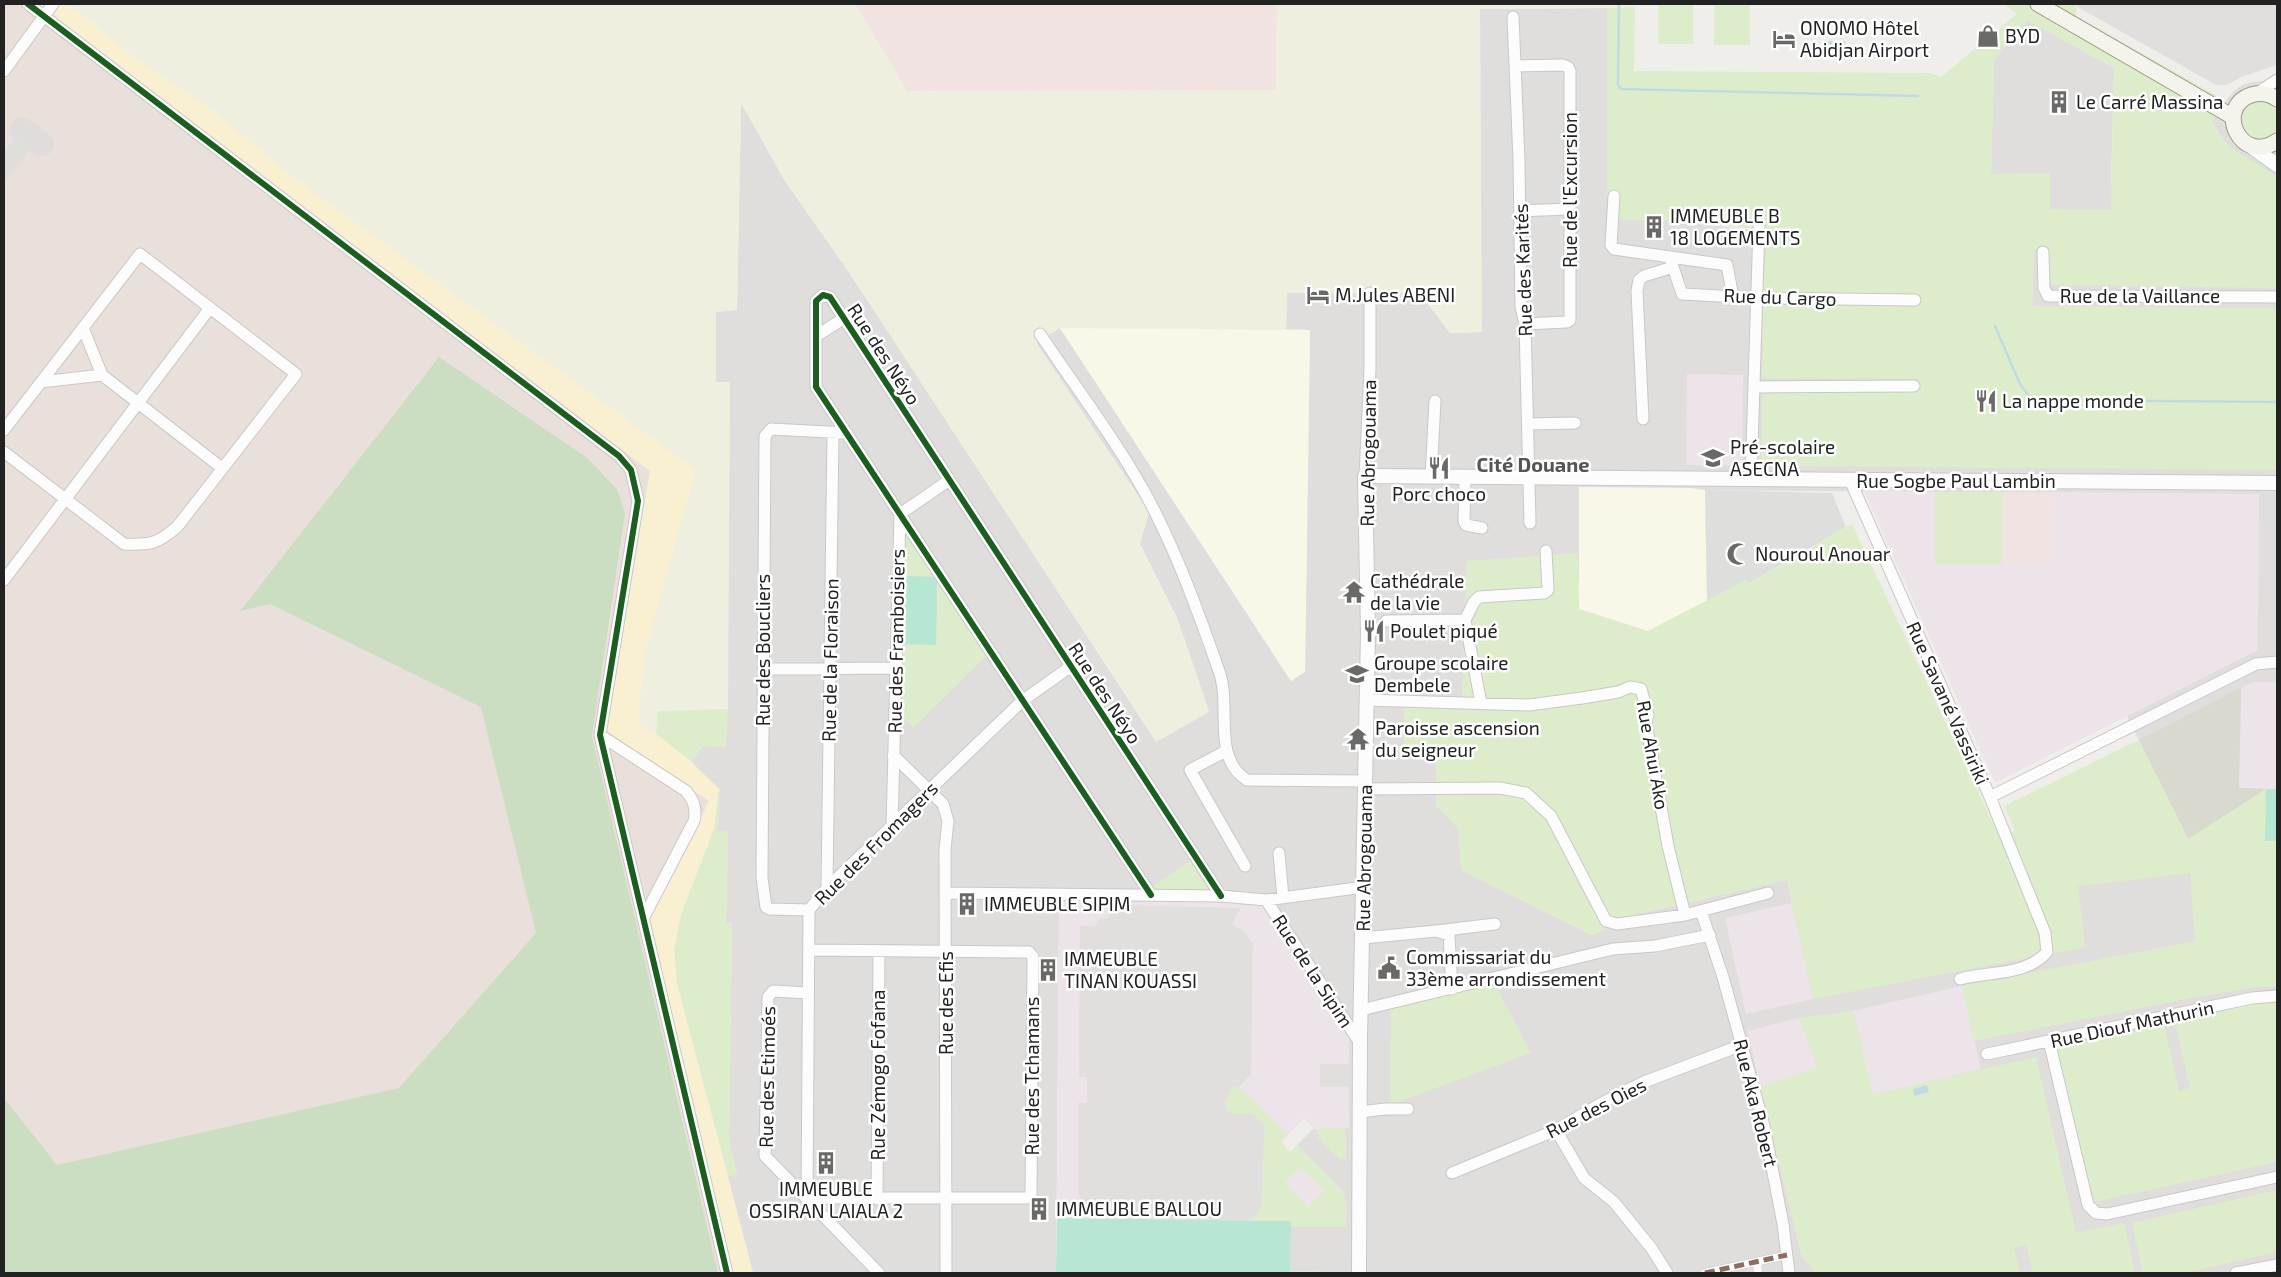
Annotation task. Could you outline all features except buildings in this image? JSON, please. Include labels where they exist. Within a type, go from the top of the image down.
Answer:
[{"type":"main road","points":[[2038,4],[2233,117]]},
{"type":"main road","points":[[2275,145],[2264,147],[2249,145],[2237,134],[2233,117],[2241,101],[2257,93],[2265,93],[2277,99]]},
{"type":"street","points":[[28,4],[619,456],[631,470],[638,501],[600,735],[727,1273]]},
{"type":"street","points":[[4,71],[53,4]]},
{"type":"street","name":"Rue des Karités","points":[[1513,17],[1520,210],[1521,307],[1525,324],[1531,478],[1530,523]]},
{"type":"street","name":"Rue de l'Excursion","points":[[1516,66],[1563,65],[1568,67],[1570,71],[1570,320],[1567,322],[1525,324]]},
{"type":"street","points":[[2257,93],[2277,80]]},
{"type":"street","points":[[2249,145],[2277,165]]},
{"type":"street","points":[[1614,196],[1611,245],[1614,250],[1672,262],[1727,265],[1733,297]]},
{"type":"street","points":[[1520,210],[1570,209]]},
{"type":"street","points":[[1751,479],[1759,226]]},
{"type":"street","name":"Rue de la Vaillance","points":[[2043,252],[2044,288],[2048,296],[2277,297]]},
{"type":"street","points":[[4,430],[140,254],[296,374],[177,526],[161,540],[142,545],[124,544],[4,452]]},
{"type":"street","points":[[1643,419],[1637,291],[1639,280],[1672,262]]},
{"type":"street","name":"Rue du Cargo","points":[[1672,262],[1682,294],[1757,298],[1915,300]]},
{"type":"street","name":"Rue Abrogouama","points":[[1359,1273],[1360,1043],[1367,700],[1364,476],[1370,368],[1370,293]]},
{"type":"street","name":"Rue des Néyo","points":[[1151,895],[816,387],[816,301],[823,295],[830,297],[948,481],[1221,896]]},
{"type":"street","points":[[4,580],[210,308]]},
{"type":"street","points":[[816,336],[843,320]]},
{"type":"street","points":[[83,328],[102,375],[222,468]]},
{"type":"street","points":[[1040,334],[1137,480],[1154,510],[1194,603],[1220,674],[1224,692],[1226,751],[1237,774],[1247,780],[1500,788],[1526,793],[1551,816],[1606,921],[1617,924],[1685,915],[1768,893]]},
{"type":"street","points":[[41,382],[102,375]]},
{"type":"street","points":[[1754,387],[1914,386]]},
{"type":"street","points":[[1431,477],[1435,401]]},
{"type":"street","points":[[1528,424],[1575,423]]},
{"type":"street","name":"Rue des Boucliers","points":[[809,910],[770,909],[764,902],[762,878],[765,436],[771,429],[847,432]]},
{"type":"street","name":"Rue de la Floraison","points":[[827,888],[833,432]]},
{"type":"street","name":"Rue Sogbe Paul Lambin","points":[[1364,476],[2277,483]]},
{"type":"street","points":[[1466,477],[1465,524],[1482,528]]},
{"type":"street","name":"Rue Savané Vassiriki","points":[[1850,480],[1990,798],[2256,664],[2277,662]]},
{"type":"street","points":[[900,514],[948,481]]},
{"type":"street","name":"Rue des Framboisiers","points":[[892,827],[900,514]]},
{"type":"street","points":[[1481,703],[1465,620],[1474,602],[1479,597],[1544,593],[1548,590],[1546,551]]},
{"type":"street","points":[[1386,621],[1465,620]]},
{"type":"street","name":"Rue des Fromagers","points":[[807,1198],[809,910],[827,888],[892,827],[928,789],[1022,701],[1070,667]]},
{"type":"street","points":[[763,669],[830,670],[895,668]]},
{"type":"street","name":"Rue Ahui Ako","points":[[1367,700],[1529,705],[1618,692],[1630,687],[1641,689],[1648,715],[1646,723],[1668,846],[1685,915]]},
{"type":"street","points":[[600,735],[686,791],[695,806],[694,821],[644,917]]},
{"type":"street","points":[[1226,751],[1190,770],[1245,866]]},
{"type":"street","name":"Rue des Efis","points":[[893,755],[943,804],[948,821],[945,849],[947,893],[946,1273]]},
{"type":"street","points":[[1960,979],[1981,973],[2028,967],[2039,961],[2047,952],[2045,933],[1990,798]]},
{"type":"street","points":[[1279,853],[1283,898]]},
{"type":"street","points":[[947,893],[1221,896],[1266,900],[1364,887]]},
{"type":"street","name":"Rue de la Sipim","points":[[1266,900],[1360,1043]]},
{"type":"street","name":"Rue Aka Robert","points":[[1701,911],[1742,1045],[1769,1145],[1789,1273]]},
{"type":"street","points":[[1363,938],[1494,924]]},
{"type":"street","points":[[1436,931],[1448,935],[1452,989]]},
{"type":"street","points":[[1361,1010],[1612,949],[1655,946],[1710,936]]},
{"type":"street","name":"Rue des Tchamans","points":[[807,1198],[1031,1198],[1033,957],[1029,952],[809,950]]},
{"type":"street","name":"Rue Zémogo Fofana","points":[[877,1198],[879,951]]},
{"type":"street","name":"Rue des Etimoés","points":[[808,993],[773,991],[768,998],[764,1150],[768,1161],[807,1198],[879,1273]]},
{"type":"street","name":"Rue Diouf Mathurin","points":[[1987,1054],[2252,998],[2277,996]]},
{"type":"street","points":[[2049,1041],[2088,1205],[2096,1213],[2107,1214],[2277,1177]]},
{"type":"street","name":"Rue des Oies","points":[[1452,1173],[1556,1130],[1602,1103],[1644,1082],[1742,1045]]},
{"type":"street","points":[[1360,1112],[1408,1109]]},
{"type":"street","points":[[1556,1130],[1584,1178],[1614,1202],[1652,1249],[1667,1273]]},
{"type":"street","points":[[1705,1273],[1787,1255]]},
{"type":"street","points":[[1757,1263],[1758,1273]]},
{"type":"street","points":[[2236,1273],[2277,1264]]},
{"type":"shaded area","points":[[4,4],[35,4],[650,471],[607,731],[709,801],[650,919],[732,1273],[4,1273]]},
{"type":"shaded area","points":[[855,4],[1277,4],[1276,90],[907,91]]},
{"type":"shaded area","points":[[2076,4],[2277,4],[2277,65],[2244,76],[2226,85],[2216,85],[2076,6]]},
{"type":"shaded area","points":[[1607,8],[1607,219],[1674,220],[1743,229],[1847,232],[1920,295],[1919,395],[2277,410],[2277,1273],[1346,1273],[1290,1271],[1290,1227],[1346,1227],[1345,1194],[1297,1145],[1314,1128],[1320,1135],[1318,1137],[1346,1159],[1345,1128],[1349,1128],[1349,1037],[1262,902],[1059,899],[1056,1273],[753,1273],[728,1176],[737,1174],[729,1140],[732,922],[726,925],[728,832],[718,831],[692,761],[702,746],[726,746],[730,383],[716,383],[716,312],[737,310],[741,102],[785,181],[846,268],[1209,712],[1178,620],[1140,544],[1149,512],[1036,343],[1060,328],[1291,681],[1305,672],[1310,330],[1286,329],[1287,293],[1420,293],[1450,333],[1481,332],[1480,9]],"holes":[[[1705,490],[2053,493],[2258,650],[2127,716],[2188,839],[2077,886],[2085,947],[1792,903],[1787,880],[1642,913],[1592,935],[1461,870],[1459,829],[1436,805],[1436,756],[1404,708],[1462,704],[1467,561],[1707,601]],[[1818,1067],[1813,1268],[1802,1257],[1760,1087]]]},
{"type":"shaded area","points":[[2027,20],[2114,68],[2111,183],[2229,147],[2211,122],[2215,115],[2233,92],[2242,85],[2268,81],[2277,74],[2277,392],[2032,306],[2034,250],[2050,186],[2050,174],[1991,174],[1994,60]]},
{"type":"shaded area","points":[[30,119],[45,131],[4,183],[4,152]]},
{"type":"shaded area","points":[[1060,328],[1310,330],[1305,672],[1291,681]]},
{"type":"shaded area","points":[[1687,374],[1743,375],[1742,466],[1686,465]]},
{"type":"shaded area","points":[[1579,487],[1690,488],[1705,490],[1707,601],[1648,631],[1579,609]]},
{"type":"shaded area","points":[[1705,490],[1832,493],[1846,527],[1748,584],[1746,580],[1707,601]]},
{"type":"shaded area","points":[[1864,491],[1935,492],[1935,564],[2052,564],[2053,492],[2259,494],[2258,650],[1995,783]]},
{"type":"shaded area","points":[[2003,492],[2053,492],[2052,564],[2002,564]]},
{"type":"shaded area","points":[[2253,682],[2277,682],[2277,789],[2239,788],[2241,688]]},
{"type":"shaded area","points":[[2241,688],[2239,788],[2266,789],[2188,839],[2139,740]]},
{"type":"shaded area","points":[[1059,899],[1262,902],[1349,1037],[1349,1128],[1320,1128],[1317,1131],[1304,1119],[1281,1142],[1324,1190],[1291,1221],[1057,1218]]},
{"type":"shaded area","points":[[1792,903],[1813,999],[1746,1014],[1725,918]]},
{"type":"shaded area","points":[[1114,905],[1241,908],[1232,924],[1246,933],[1253,944],[1251,1074],[1239,1087],[1231,1088],[1225,1102],[1228,1111],[1232,1114],[1253,1114],[1264,1125],[1262,1204],[1257,1214],[1248,1220],[1092,1218],[1083,1208],[1078,1192],[1078,1103],[1087,1103],[1087,1077],[1079,1077],[1080,926],[1094,926],[1100,918],[1107,919]]},
{"type":"shaded area","points":[[1962,986],[1981,1069],[1955,1075],[1877,1116],[1853,1011]]},
{"type":"shaded area","points":[[1799,1018],[1818,1067],[1760,1087],[1748,1031]]},
{"type":"shaded area","points":[[1320,1064],[1349,1064],[1349,1087],[1320,1087]]},
{"type":"green space","points":[[69,4],[855,4],[907,91],[1276,90],[1277,4],[1635,4],[1635,7],[1480,9],[1482,332],[1450,333],[1420,293],[1287,293],[1286,329],[1060,328],[1036,342],[1149,512],[1140,544],[1178,620],[1209,712],[1156,742],[846,268],[785,181],[741,103],[737,310],[716,312],[716,382],[730,382],[728,709],[659,711],[656,734],[638,723],[645,651],[696,470],[294,178],[208,107],[139,61]]},
{"type":"green space","points":[[1658,4],[1693,4],[1693,44],[1658,44]]},
{"type":"green space","points":[[1714,4],[1750,4],[1750,45],[1714,45]]},
{"type":"green space","points":[[2004,4],[2076,4],[2076,16],[2226,101],[2211,123],[2229,147],[2277,176],[2277,288],[2048,285],[2049,250],[2034,250],[2032,306],[2277,308],[2277,470],[1761,466],[1762,391],[1919,392],[1918,379],[1762,378],[1763,303],[1919,304],[1920,295],[1763,293],[1767,230],[1674,220],[1607,219],[1607,8],[1635,7],[1634,71],[1930,73],[1941,77],[2017,14]],"holes":[[[2027,20],[2114,68],[2111,210],[2050,209],[2050,173],[1991,174],[1994,60]]]},
{"type":"green space","points":[[2260,100],[2267,101],[2273,106],[2278,112],[2278,126],[2273,132],[2267,137],[2260,138],[2253,137],[2247,132],[2242,126],[2241,119],[2242,112],[2247,106],[2253,101]]},
{"type":"green space","points":[[439,357],[586,457],[617,489],[625,513],[592,736],[718,1273],[4,1273],[4,1098],[57,1165],[399,1088],[536,933],[481,707],[270,604],[240,611]]},
{"type":"green space","points":[[1935,492],[2003,492],[2002,564],[1935,564]]},
{"type":"green space","points":[[902,523],[937,577],[900,576]]},
{"type":"green space","points":[[1852,524],[2000,838],[2015,831],[2004,806],[2139,740],[2188,839],[2266,789],[2277,789],[2277,987],[2258,987],[2201,996],[1974,1041],[1962,986],[2195,941],[2190,873],[2078,886],[2085,947],[1813,999],[1787,880],[1642,913],[1592,935],[1461,870],[1459,829],[1436,805],[1436,757],[1403,753],[1404,708],[1462,704],[1467,561],[1578,553],[1579,609],[1648,631],[1746,580],[1749,584]]},
{"type":"green space","points":[[900,576],[937,577],[936,645],[900,644]]},
{"type":"green space","points":[[937,577],[987,655],[913,728],[899,714],[900,644],[936,644]]},
{"type":"green space","points":[[728,709],[726,747],[703,746],[692,761],[720,789],[718,831],[728,832],[726,924],[732,922],[729,1140],[737,1174],[728,1176],[677,984],[674,950],[681,914],[714,829],[719,789],[692,762],[656,734],[658,711]]},
{"type":"green space","points":[[2266,789],[2277,789],[2277,841],[2265,841]]},
{"type":"green space","points":[[1190,861],[1209,890],[1156,890],[1153,886]]},
{"type":"green space","points":[[1494,983],[1531,1053],[1390,1105],[1391,1009]]},
{"type":"green space","points":[[2256,1003],[2277,1003],[2277,1162],[2094,1202],[2055,1048],[2164,1025],[2179,1091],[2190,1088],[2175,1022]]},
{"type":"green space","points":[[1853,1011],[1873,1094],[2036,1057],[2076,1233],[2124,1223],[2135,1273],[2033,1273],[2026,1245],[2014,1248],[2020,1273],[1813,1273],[1813,1268],[1802,1257],[1760,1087],[1818,1067],[1799,1018]]},
{"type":"green space","points":[[1239,1087],[1288,1135],[1281,1142],[1290,1152],[1297,1145],[1345,1194],[1346,1227],[1290,1227],[1290,1221],[1248,1220],[1257,1214],[1253,1114],[1232,1114],[1229,1111],[1226,1102],[1231,1088]],"holes":[[[1301,1167],[1324,1190],[1308,1206],[1285,1182]]]},
{"type":"green space","points":[[1320,1128],[1345,1128],[1346,1159],[1339,1159],[1318,1137],[1317,1131]]},
{"type":"green space","points":[[2277,1190],[2277,1252],[2184,1273],[2143,1273],[2132,1223]]},
{"type":"green space","points":[[1057,1218],[1291,1221],[1290,1273],[1056,1273]]},
{"type":"green space","points":[[1290,1271],[1346,1272],[1346,1273],[1290,1273]]},
{"type":"sand","points":[[35,4],[69,4],[139,61],[208,107],[294,178],[696,470],[645,651],[638,723],[680,753],[719,789],[714,829],[681,914],[674,950],[677,984],[753,1273],[732,1273],[650,919],[709,801],[607,731],[650,471]]},
{"type":"water","points":[[1824,41],[1845,41],[1845,49],[1825,50]]},
{"type":"water","points":[[1927,1085],[1929,1092],[1914,1096],[1913,1089]]},
{"type":"waterway","points":[[1619,4],[1618,84],[1621,89],[1918,96]]},
{"type":"waterway","points":[[1995,326],[2020,384],[2029,396],[2043,400],[2277,402]]},
{"type":"taxiway","points":[[22,130],[41,144]]},
{"type":"marked path","points":[[1705,1273],[1787,1255]]},
{"type":"cycle path","points":[[28,4],[619,456],[631,470],[638,501],[600,735],[727,1273]]},
{"type":"cycle path","points":[[1151,895],[816,387],[816,301],[823,295],[830,297],[1221,896]]},
{"type":"place","name":"BYD","points":[[1988,36]]},
{"type":"place","name":"ONOMO Hôtel Abidjan Airport","points":[[1784,39]]},
{"type":"place","name":"Le Carré Massina","points":[[2059,102]]},
{"type":"place","name":"IMMEUBLE B 18 LOGEMENTS","points":[[1654,227]]},
{"type":"place","name":"M.Jules ABENI","points":[[1318,295]]},
{"type":"place","name":"La nappe monde","points":[[1986,401]]},
{"type":"place","name":"Pré-scolaire ASECNA","points":[[1713,458]]},
{"type":"place","name":"Porc choco","points":[[1439,468]]},
{"type":"place","name":"Nouroul Anouar","points":[[1738,554]]},
{"type":"place","name":"Cathédrale de la vie","points":[[1354,592]]},
{"type":"place","name":"Poulet piqué","points":[[1374,631]]},
{"type":"place","name":"Groupe scolaire Dembele","points":[[1357,674]]},
{"type":"place","name":"Paroisse ascension du seigneur","points":[[1358,739]]},
{"type":"place","name":"IMMEUBLE SIPIM","points":[[967,904]]},
{"type":"place","name":"Commissariat du 33ème arrondissement","points":[[1389,968]]},
{"type":"place","name":"IMMEUBLE TINAN KOUASSI","points":[[1048,970]]},
{"type":"place","name":"IMMEUBLE OSSIRAN LAIALA 2","points":[[826,1163]]},
{"type":"place","name":"IMMEUBLE BALLOU","points":[[1039,1209]]},
{"type":"district","name":"Cité Douane","points":[[1533,465]]}]
